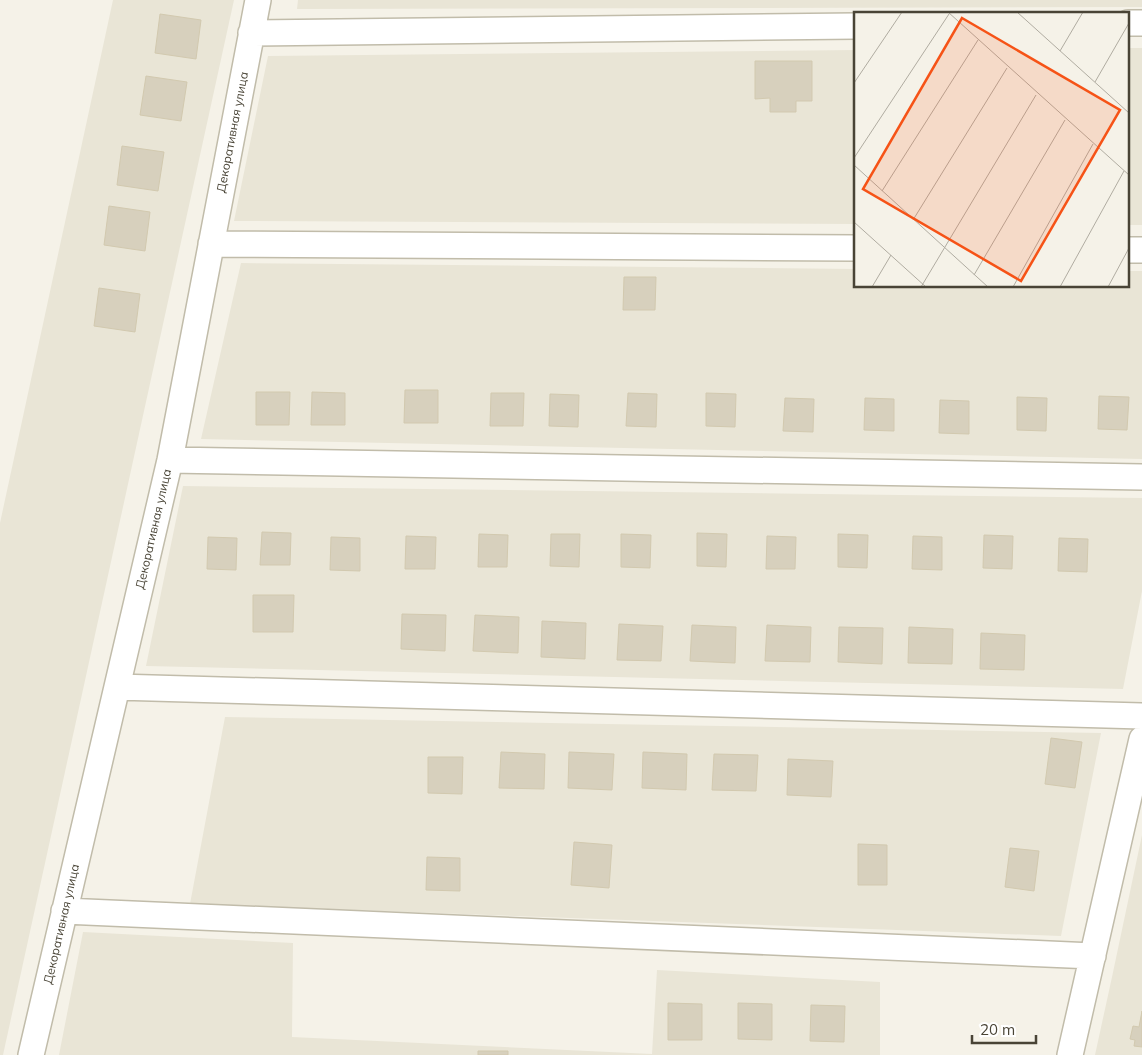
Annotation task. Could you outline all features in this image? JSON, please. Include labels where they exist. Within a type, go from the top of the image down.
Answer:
[{"type":"street","name":"Декоративная улица","points":[[31,1055],[170,460],[258,0]]},
{"type":"street","points":[[252,33],[854,26]]},
{"type":"street","points":[[211,244],[854,248]]},
{"type":"street","points":[[170,460],[1142,477]]},
{"type":"street","points":[[117,686],[1142,716]]},
{"type":"street","points":[[1070,1055],[1142,739]]},
{"type":"street","points":[[64,911],[1093,956]]},
{"type":"shaded area","points":[[113,0],[234,0],[3,1055],[0,1055],[0,523]]},
{"type":"shaded area","points":[[298,0],[1142,0],[1142,7],[297,9]]},
{"type":"shaded area","points":[[1130,48],[1142,48],[1142,225],[1130,225]]},
{"type":"shaded area","points":[[854,50],[854,224],[234,221],[268,56]]},
{"type":"shaded area","points":[[241,263],[854,269],[854,288],[1130,288],[1130,271],[1142,271],[1142,459],[201,439]]},
{"type":"shaded area","points":[[183,486],[1142,498],[1142,591],[1123,689],[146,666]]},
{"type":"shaded area","points":[[225,717],[1101,733],[1061,936],[190,904]]},
{"type":"shaded area","points":[[1142,835],[1142,1055],[1095,1055],[1112,977]]},
{"type":"shaded area","points":[[83,932],[293,943],[292,1037],[652,1054],[657,970],[880,982],[880,1055],[59,1055]]},
{"type":"building","points":[[160,14],[201,20],[196,59],[155,53]]},
{"type":"building","points":[[755,61],[812,61],[812,101],[796,101],[796,112],[770,112],[770,98],[755,99]]},
{"type":"building","points":[[146,76],[187,82],[181,121],[140,115]]},
{"type":"building","points":[[122,146],[164,152],[158,191],[117,185]]},
{"type":"building","points":[[109,206],[150,212],[145,251],[104,245]]},
{"type":"building","points":[[624,277],[656,277],[655,310],[623,310]]},
{"type":"building","points":[[99,288],[140,294],[135,332],[94,326]]},
{"type":"building","points":[[405,390],[438,390],[438,423],[404,423]]},
{"type":"building","points":[[256,392],[290,392],[289,425],[256,425]]},
{"type":"building","points":[[312,392],[345,393],[345,425],[311,425]]},
{"type":"building","points":[[491,393],[524,393],[523,426],[490,426]]},
{"type":"building","points":[[628,393],[657,394],[656,427],[626,426]]},
{"type":"building","points":[[706,393],[736,394],[735,427],[706,426]]},
{"type":"building","points":[[550,394],[579,395],[578,427],[549,426]]},
{"type":"building","points":[[1099,396],[1129,397],[1127,430],[1098,429]]},
{"type":"building","points":[[1017,397],[1047,398],[1046,431],[1017,430]]},
{"type":"building","points":[[785,398],[814,399],[813,432],[783,431]]},
{"type":"building","points":[[865,398],[894,399],[894,431],[864,430]]},
{"type":"building","points":[[940,400],[969,401],[969,434],[939,433]]},
{"type":"building","points":[[262,532],[291,533],[290,565],[260,565]]},
{"type":"building","points":[[697,533],[727,534],[726,567],[697,566]]},
{"type":"building","points":[[479,534],[508,535],[507,567],[478,567]]},
{"type":"building","points":[[551,534],[580,534],[579,567],[550,566]]},
{"type":"building","points":[[621,534],[651,535],[650,568],[621,567]]},
{"type":"building","points":[[838,534],[868,535],[867,568],[838,567]]},
{"type":"building","points":[[984,535],[1013,536],[1012,569],[983,568]]},
{"type":"building","points":[[406,536],[436,537],[435,569],[405,569]]},
{"type":"building","points":[[767,536],[796,537],[795,569],[766,569]]},
{"type":"building","points":[[913,536],[942,537],[942,570],[912,569]]},
{"type":"building","points":[[208,537],[237,538],[236,570],[207,569]]},
{"type":"building","points":[[331,537],[360,538],[360,571],[330,570]]},
{"type":"building","points":[[1059,538],[1088,539],[1087,572],[1058,571]]},
{"type":"building","points":[[253,595],[294,595],[293,632],[253,632]]},
{"type":"building","points":[[402,614],[446,615],[445,651],[401,649]]},
{"type":"building","points":[[475,615],[519,617],[518,653],[473,651]]},
{"type":"building","points":[[542,621],[586,623],[585,659],[541,657]]},
{"type":"building","points":[[619,624],[663,626],[661,661],[617,660]]},
{"type":"building","points":[[692,625],[736,627],[735,663],[690,661]]},
{"type":"building","points":[[767,625],[811,627],[810,662],[765,661]]},
{"type":"building","points":[[839,627],[883,628],[882,664],[838,662]]},
{"type":"building","points":[[909,627],[953,629],[952,664],[908,663]]},
{"type":"building","points":[[981,633],[1025,635],[1024,670],[980,669]]},
{"type":"building","points":[[1051,738],[1082,742],[1075,788],[1045,784]]},
{"type":"building","points":[[501,752],[545,754],[544,789],[499,788]]},
{"type":"building","points":[[569,752],[614,754],[612,790],[568,788]]},
{"type":"building","points":[[643,752],[687,754],[686,790],[642,788]]},
{"type":"building","points":[[714,754],[758,755],[756,791],[712,790]]},
{"type":"building","points":[[428,757],[463,757],[462,794],[428,793]]},
{"type":"building","points":[[788,759],[833,761],[831,797],[787,795]]},
{"type":"building","points":[[574,842],[612,845],[609,888],[571,885]]},
{"type":"building","points":[[858,844],[887,845],[887,885],[858,885]]},
{"type":"building","points":[[1010,848],[1039,851],[1034,891],[1005,887]]},
{"type":"building","points":[[427,857],[460,858],[460,891],[426,890]]},
{"type":"building","points":[[668,1003],[702,1004],[702,1040],[668,1040]]},
{"type":"building","points":[[738,1003],[772,1004],[772,1040],[738,1039]]},
{"type":"building","points":[[811,1005],[845,1006],[844,1042],[810,1041]]},
{"type":"building","points":[[1142,1011],[1142,1047],[1134,1046],[1135,1040],[1130,1039],[1133,1026],[1139,1027]]},
{"type":"building","points":[[478,1051],[508,1051],[508,1055],[478,1055]]}]
